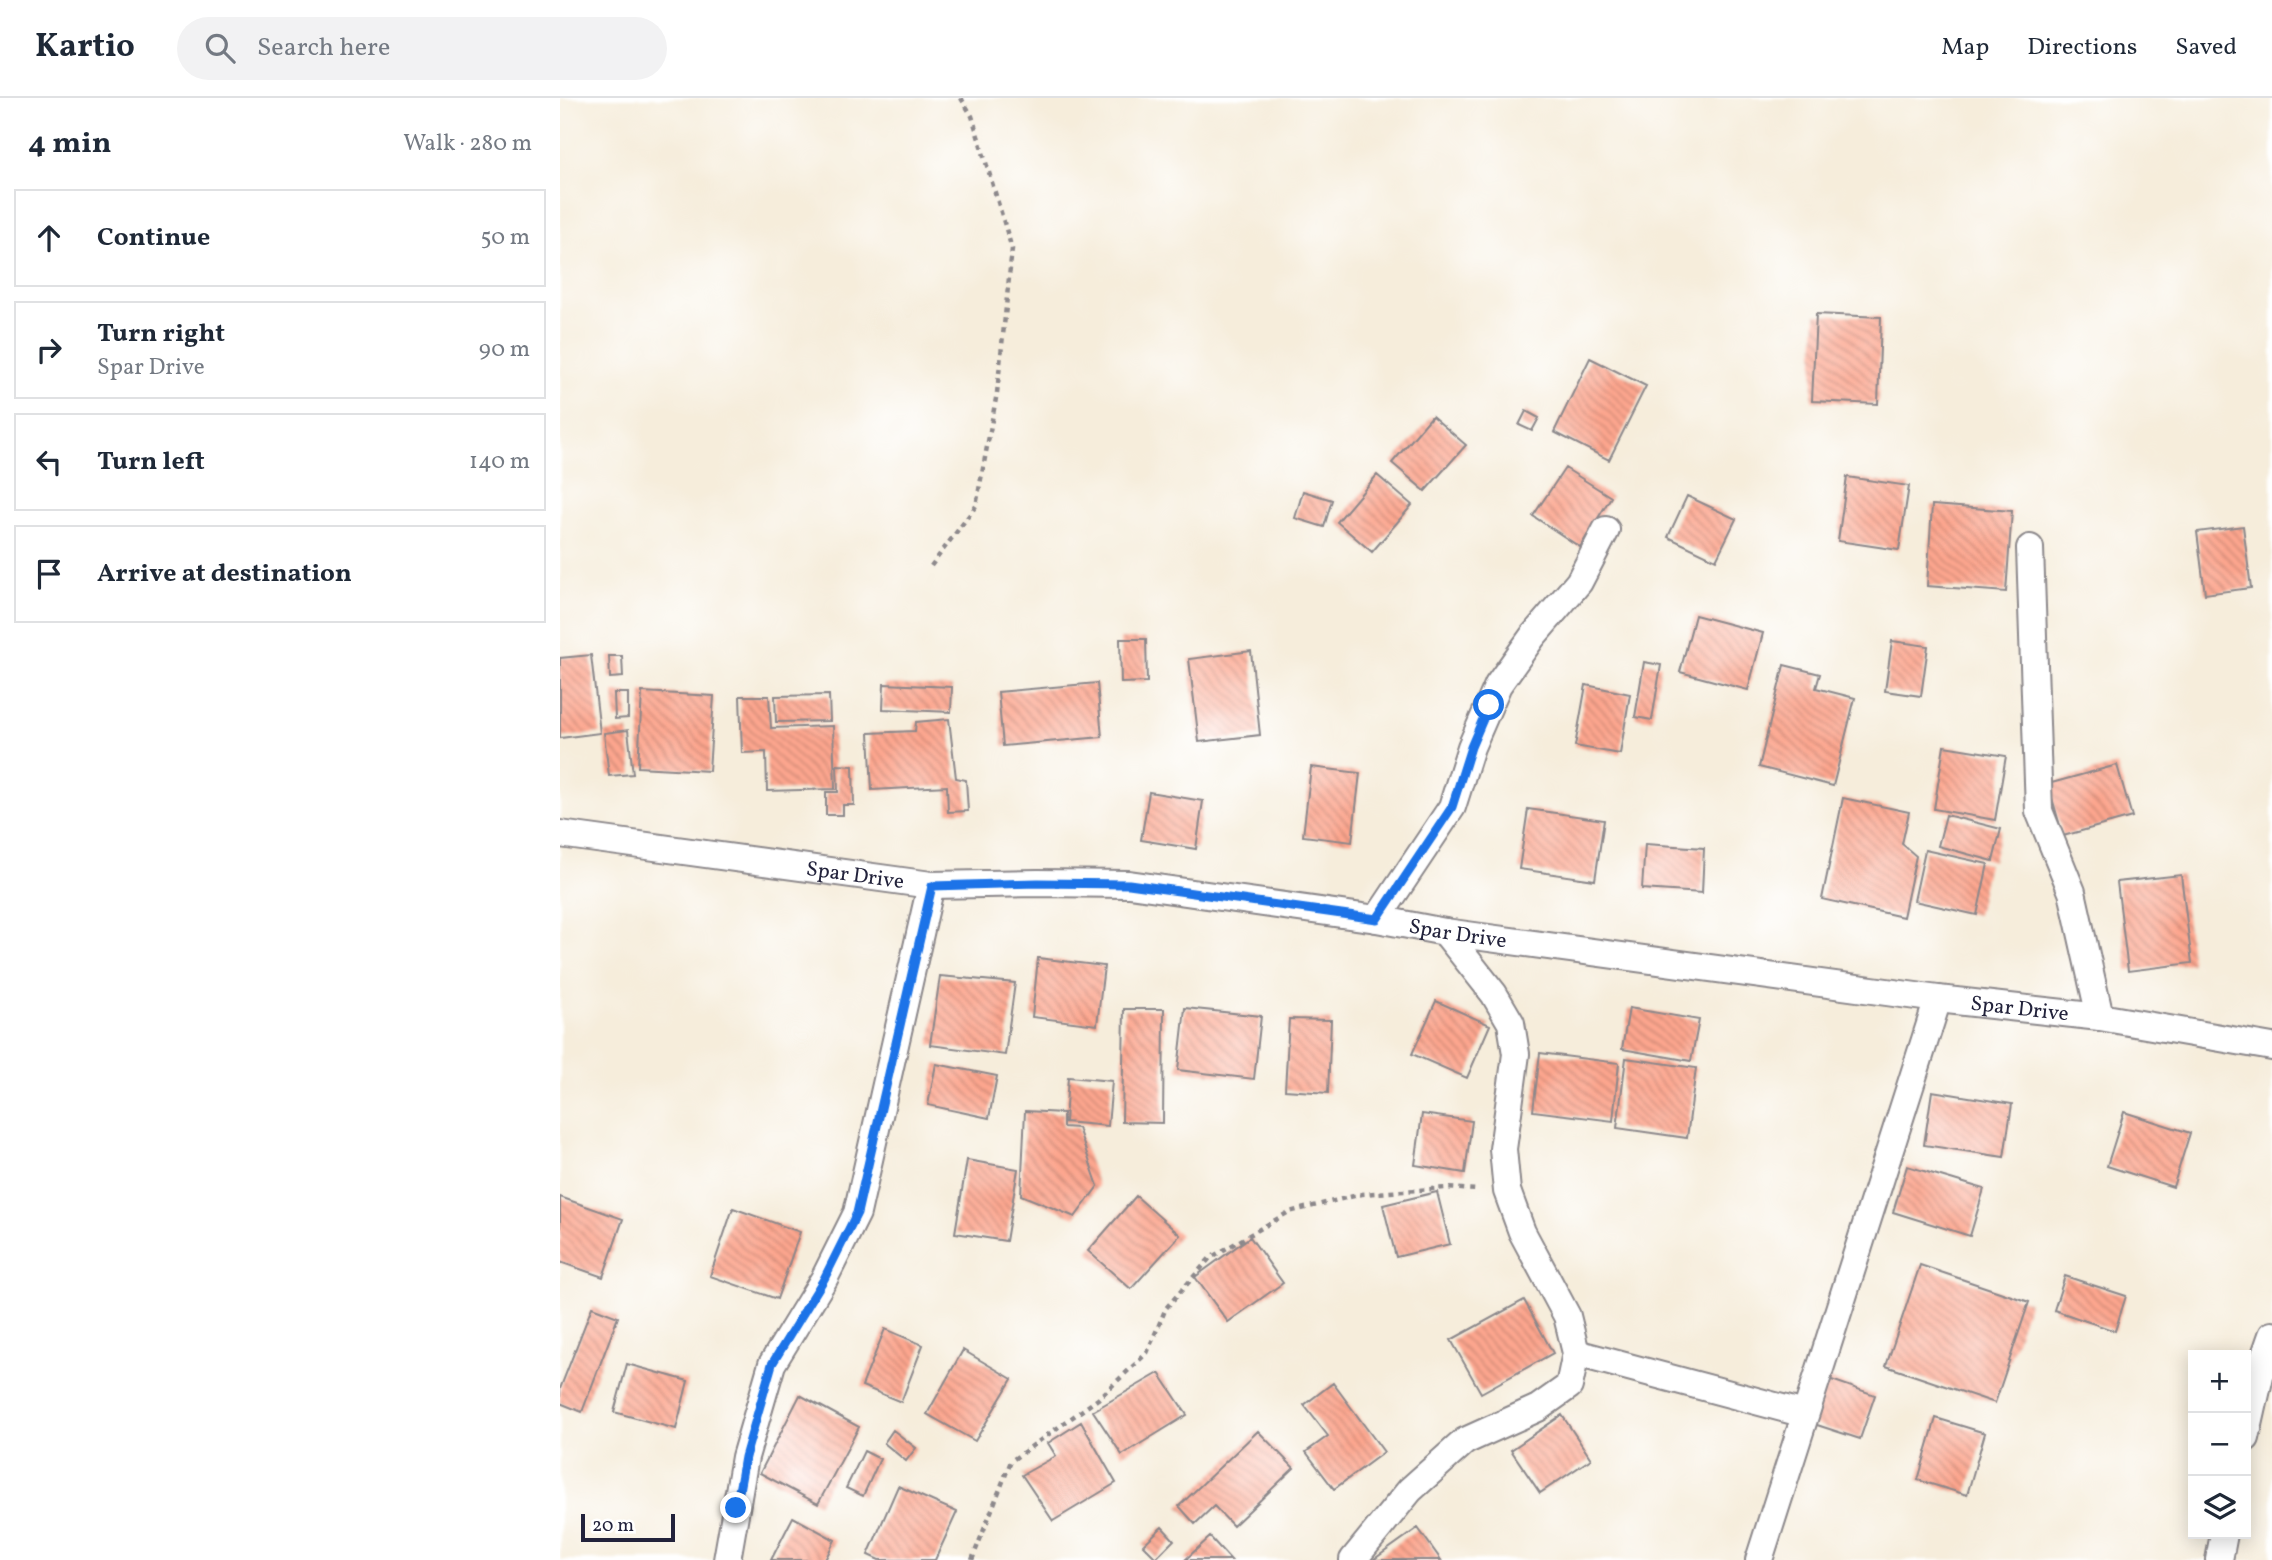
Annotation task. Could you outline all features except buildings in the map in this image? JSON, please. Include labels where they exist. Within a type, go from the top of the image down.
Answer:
[{"type":"street","points":[[1377,919],[1452,807],[1471,747],[1498,685],[1533,636],[1579,582],[1606,530]]},
{"type":"street","points":[[2030,548],[2039,811],[2072,892],[2100,1017]]},
{"type":"street","name":"Spar Drive","points":[[560,834],[932,886],[1129,884],[1377,919],[1445,932],[1938,999],[2100,1017],[2272,1047]]},
{"type":"street","points":[[727,1560],[745,1457],[772,1364],[824,1279],[857,1213],[932,886]]},
{"type":"street","points":[[1353,1560],[1410,1490],[1465,1441],[1538,1408],[1569,1386],[1576,1353],[1567,1316],[1522,1232],[1507,1191],[1503,1149],[1516,1054],[1511,1023],[1494,994],[1445,932]]},
{"type":"street","points":[[1759,1560],[1938,999]]},
{"type":"street","points":[[2251,1416],[2272,1335]]},
{"type":"street","points":[[1576,1353],[1805,1414]]},
{"type":"street","points":[[2219,1560],[2223,1539]]},
{"type":"path","points":[[931,566],[976,506],[997,393],[1012,249],[972,116],[961,98]]},
{"type":"path","points":[[972,1560],[1011,1461],[1098,1399],[1147,1353],[1166,1308],[1210,1258],[1289,1212],[1362,1194],[1446,1188],[1507,1191]]},
{"type":"route","points":[[736,1508],[745,1457],[772,1364],[824,1279],[857,1213],[932,886],[1129,884],[1377,919],[1452,807],[1471,747],[1489,705]]}]
